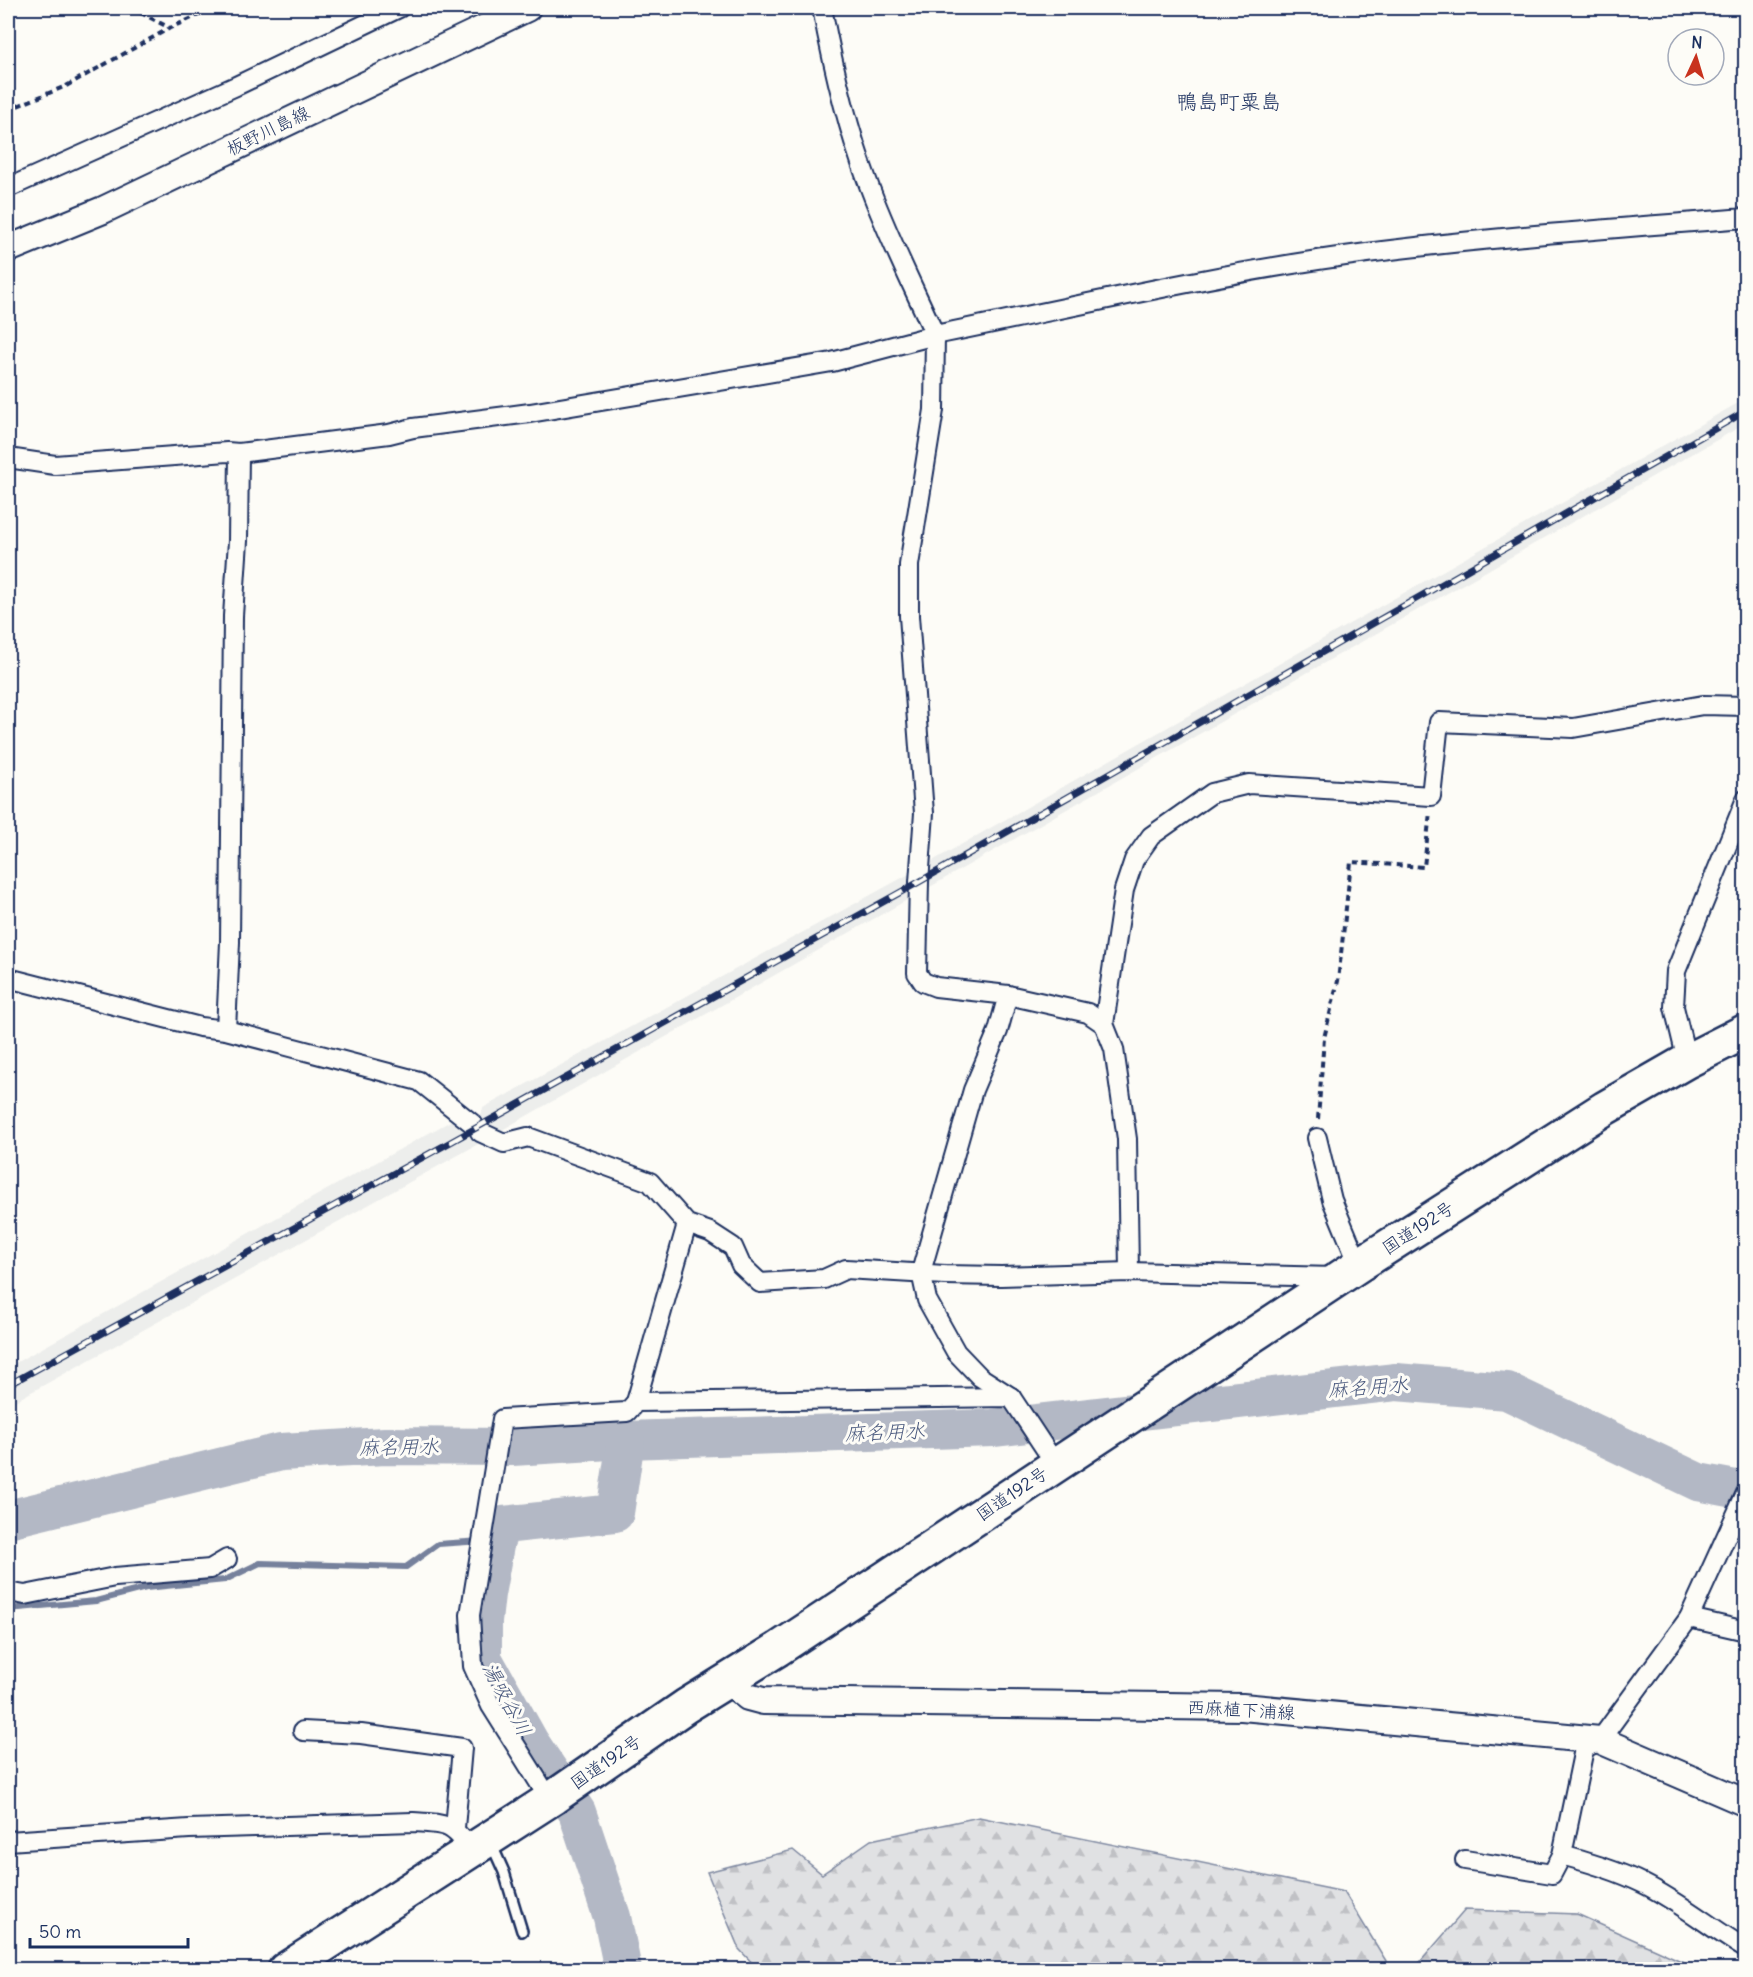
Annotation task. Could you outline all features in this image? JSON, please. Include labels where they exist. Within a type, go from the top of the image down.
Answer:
[{"type":"highway","name":"国道192号","points":[[285,1970],[472,1839],[559,1794],[686,1706],[728,1681],[1048,1453],[1104,1434],[1350,1271],[1605,1108],[1687,1061],[1746,1031]]},
{"type":"main road","name":"板野川島線","points":[[8,249],[102,210],[527,8]]},
{"type":"main road","name":"西麻植下浦線","points":[[728,1681],[748,1697],[763,1701],[1242,1707],[1600,1740],[1746,1803]]},
{"type":"street","points":[[8,188],[236,86],[399,8]]},
{"type":"street","points":[[822,8],[847,117],[867,181],[935,335],[934,410],[909,565],[909,616],[924,813],[919,882],[917,973],[923,982],[936,987],[1008,995],[1088,1013],[1104,1024]]},
{"type":"street","points":[[8,458],[55,465],[239,453],[530,413],[832,362],[935,335],[1218,278],[1366,253],[1518,237],[1746,218]]},
{"type":"street","points":[[226,1030],[230,942],[233,616],[238,541],[239,453]]},
{"type":"street","points":[[1129,1272],[1127,1139],[1114,1049],[1104,1024],[1124,890],[1134,860],[1151,836],[1212,792],[1249,784],[1431,796],[1439,723],[1573,728],[1703,705],[1746,706]]},
{"type":"street","points":[[1687,1061],[1674,1007],[1676,971],[1746,799]]},
{"type":"street","points":[[8,978],[176,1019],[200,1027],[226,1030],[419,1081],[476,1128],[504,1143],[528,1137],[650,1182],[687,1224],[710,1232],[733,1247],[741,1265],[760,1283],[824,1279],[846,1269],[1001,1276],[1129,1272],[1350,1271],[1317,1138]]},
{"type":"street","points":[[1008,995],[998,1031],[973,1090],[921,1272],[927,1300],[956,1352],[980,1377],[1015,1402],[1048,1453]]},
{"type":"street","points":[[559,1794],[491,1706],[472,1666],[470,1615],[502,1419],[627,1412],[636,1402],[687,1224]]},
{"type":"street","points":[[636,1402],[1015,1402]]},
{"type":"street","points":[[1465,1860],[1552,1874],[1562,1855],[1584,1749],[1600,1740],[1689,1618],[1746,1493]]},
{"type":"street","points":[[8,1592],[25,1595],[115,1577],[210,1569],[227,1559]]},
{"type":"street","points":[[1689,1618],[1746,1631]]},
{"type":"street","points":[[8,1840],[189,1829],[413,1822],[432,1823],[472,1839],[462,1748],[361,1734],[303,1731]]},
{"type":"street","points":[[1562,1855],[1613,1870],[1646,1885],[1746,1948]]},
{"type":"lane","points":[[472,1839],[495,1850],[522,1930]]},
{"type":"path","points":[[130,8],[170,28]]},
{"type":"path","points":[[8,110],[66,86],[170,28],[214,8]]},
{"type":"path","points":[[1317,1138],[1324,1038],[1338,981],[1351,862],[1424,867],[1431,796]]},
{"type":"shaded area","points":[[1745,399],[1745,424],[495,1134],[476,1135],[480,1143],[8,1405],[8,1367],[456,1118],[480,1119],[483,1108],[920,868]]},
{"type":"green space","points":[[979,1817],[1344,1892],[1391,1969],[758,1969],[739,1949],[707,1872],[793,1850],[822,1874],[871,1840]]},
{"type":"green space","points":[[1465,1910],[1577,1914],[1699,1969],[1414,1969]]},
{"type":"waterway","name":"麻名用水","points":[[8,1519],[281,1452],[385,1446],[512,1447],[626,1440],[993,1428],[1396,1382],[1507,1391],[1698,1482],[1746,1491]]},
{"type":"waterway","name":"湯吸谷川","points":[[623,1970],[612,1917],[577,1812],[530,1742],[483,1658],[483,1621],[496,1540],[503,1525],[615,1513],[626,1440]]},
{"type":"waterway","points":[[8,1609],[96,1601],[146,1588],[225,1580],[260,1563],[406,1567],[438,1544],[496,1540]]},
{"type":"railway","points":[[8,1385],[919,882],[1746,411]]},
{"type":"district","name":"鴨島町粟島","points":[[1229,102]]}]
